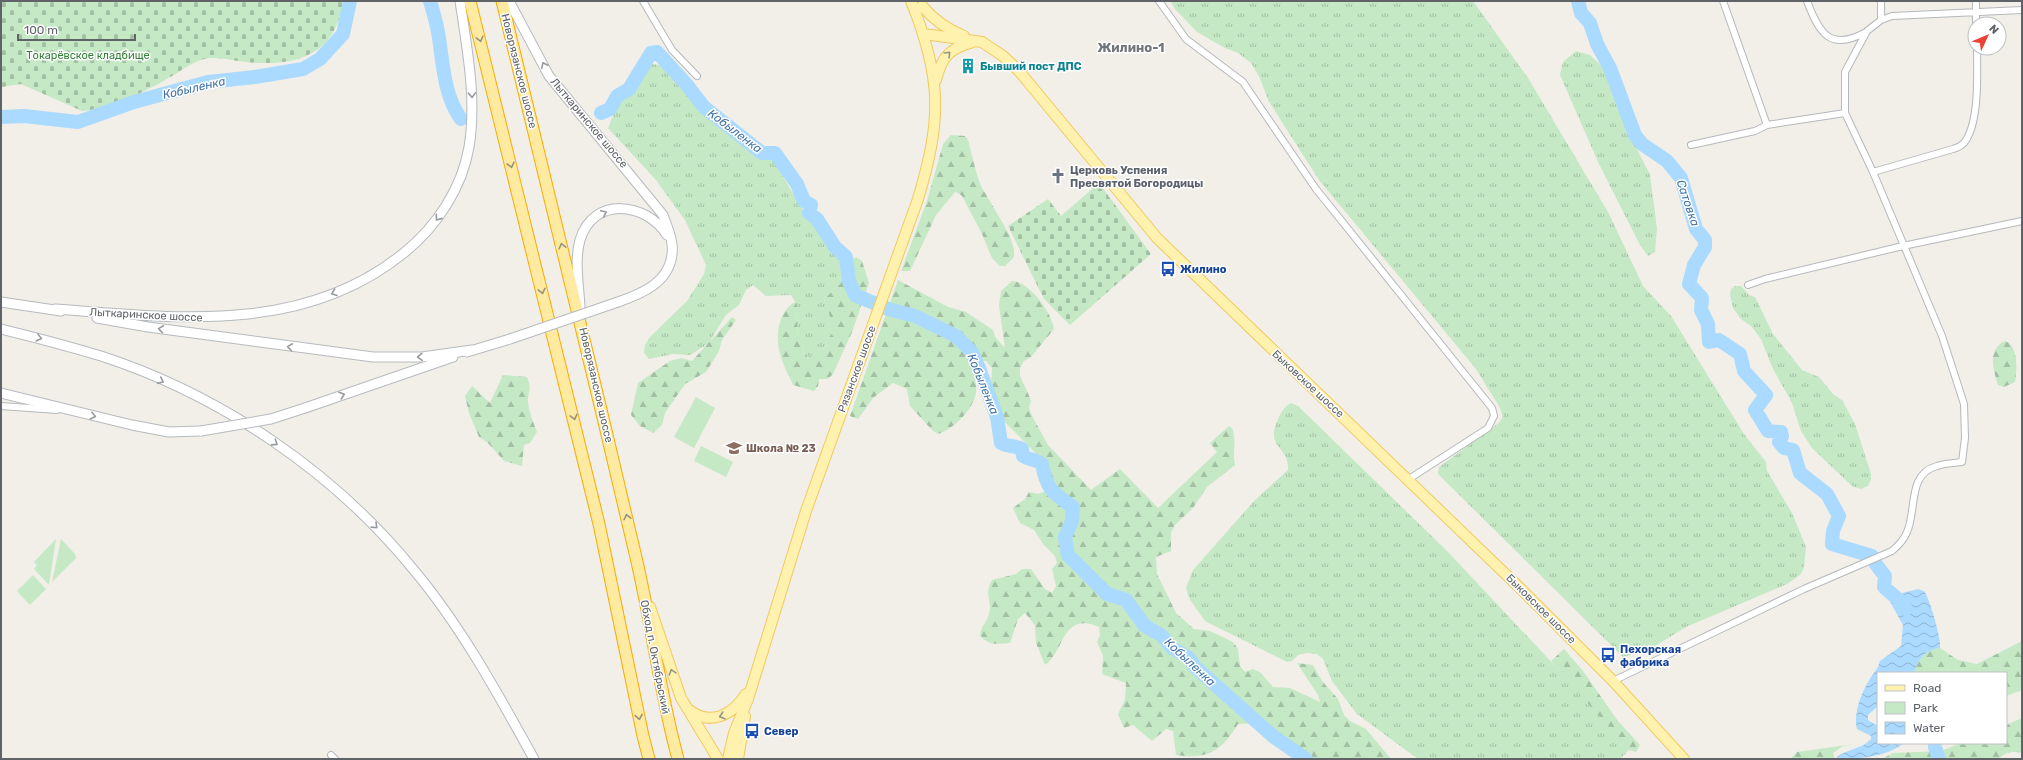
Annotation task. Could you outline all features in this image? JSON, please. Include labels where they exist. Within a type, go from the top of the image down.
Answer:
[{"type":"highway","points":[[470,1],[600,524],[636,697],[647,759]]},
{"type":"highway","name":"Новорязанское шоссе","points":[[502,1],[582,325],[636,555]]},
{"type":"highway","name":"Обход п. Октябрьский","points":[[636,555],[667,720],[678,759]]},
{"type":"main road","name":"Лыткаринское шоссе","points":[[55,310],[180,318],[211,318],[267,312],[310,302],[347,289],[374,274],[396,259],[418,242],[436,221],[454,192],[462,174],[469,149],[472,121],[472,89],[460,1]]},
{"type":"main road","name":"Лыткаринское шоссе","points":[[1,394],[132,425],[169,432],[201,431],[271,419],[618,302],[643,292],[663,277],[669,266],[672,254],[671,242],[663,215],[549,76],[509,1]]},
{"type":"main road","name":"Рязанское шоссе","points":[[728,759],[734,733],[748,699],[806,511],[876,318],[929,164],[936,112],[935,83],[924,34],[911,1]]},
{"type":"main road","points":[[922,3],[931,16],[943,26],[977,40]]},
{"type":"main road","name":"Рязанское шоссе","points":[[922,3],[924,34]]},
{"type":"main road","name":"Быковское шоссе","points":[[924,34],[977,40],[1003,56],[1019,71],[1124,200],[1173,254],[1409,479],[1613,681],[1684,759]]},
{"type":"main road","points":[[935,83],[939,68],[945,57],[959,46],[977,40]]},
{"type":"main road","points":[[582,325],[578,254],[582,234],[591,221],[610,210],[625,208],[633,209],[644,214],[657,223],[671,242]]},
{"type":"main road","name":"Лыткаринское шоссе","points":[[1,302],[148,327],[373,357],[422,357],[472,350]]},
{"type":"main road","points":[[1,329],[102,357],[152,376],[200,399],[242,422],[284,449],[329,484],[378,529],[414,569],[444,610],[498,695],[534,759]]},
{"type":"main road","name":"Новорязанское шоссе","points":[[636,555],[673,677],[687,708],[718,759]]},
{"type":"main road","points":[[687,708],[694,714],[712,719],[729,714],[745,696],[755,676]]},
{"type":"main road","name":"Рязанское шоссе","points":[[738,759],[748,699]]},
{"type":"street","points":[[644,1],[672,50],[697,76]]},
{"type":"street","points":[[1160,1],[1186,40],[1243,82],[1316,189],[1492,408],[1494,416],[1488,428],[1409,479]]},
{"type":"street","points":[[1723,1],[1767,125]]},
{"type":"street","points":[[1807,1],[1820,27],[1831,39],[1837,41],[1847,40],[1867,31],[1881,20],[1892,16],[2022,10]]},
{"type":"street","points":[[1881,1],[1881,20]]},
{"type":"street","points":[[1976,1],[1976,16]]},
{"type":"street","points":[[1613,681],[1804,589],[1892,551],[1902,542],[1908,530],[1914,493],[1923,474],[1936,466],[1962,462],[1965,438],[1964,404],[1942,336],[1873,172],[1845,113],[1845,72],[1867,31]]},
{"type":"street","points":[[1873,172],[1953,149],[1963,144],[1969,134],[1978,88],[1977,56]]},
{"type":"street","points":[[1691,145],[1755,131],[1767,125],[1845,113]]},
{"type":"street","points":[[1748,285],[1765,279],[1903,246],[2022,222]]},
{"type":"street","points":[[1,406],[69,410]]},
{"type":"green space","name":"Токарёвское кладбище","points":[[1,1],[343,1],[339,20],[332,34],[322,46],[310,54],[281,62],[246,62],[218,58],[197,61],[151,88],[117,103],[93,110],[82,111],[21,84],[1,87]]},
{"type":"green space","points":[[1171,1],[1473,1],[1528,78],[1608,212],[1643,286],[1671,316],[1744,434],[1766,462],[1767,471],[1792,513],[1806,547],[1804,568],[1800,575],[1787,584],[1686,627],[1647,651],[1623,657],[1438,474],[1439,467],[1499,423],[1503,416],[1500,408],[1476,369],[1319,180],[1268,100],[1260,78],[1251,63],[1238,53],[1223,47],[1197,32],[1174,8]]},
{"type":"green space","points":[[1576,51],[1590,55],[1607,71],[1635,145],[1650,175],[1657,229],[1655,252],[1648,256],[1640,245],[1599,164],[1560,75],[1563,62]]},
{"type":"green space","points":[[652,64],[660,65],[667,69],[701,112],[761,157],[773,160],[809,220],[833,249],[843,267],[841,283],[824,299],[834,325],[833,333],[827,339],[826,348],[807,358],[798,340],[797,305],[791,295],[766,296],[753,285],[746,290],[739,305],[726,315],[708,344],[690,355],[673,354],[649,359],[644,353],[645,345],[649,338],[687,301],[704,274],[706,265],[685,220],[656,180],[608,128],[617,106],[631,92],[646,69]]},
{"type":"green space","points":[[951,135],[965,136],[968,140],[981,186],[1009,234],[1014,249],[1014,257],[1005,266],[1000,266],[992,258],[982,234],[962,196],[955,192],[936,215],[910,271],[901,271],[927,201],[943,144]]},
{"type":"green space","points":[[1099,183],[1151,254],[1070,325],[1044,299],[1008,226],[1048,199],[1061,216]]},
{"type":"green space","points":[[856,257],[862,261],[869,283],[852,332],[833,374],[828,379],[819,379],[818,386],[814,391],[793,385],[782,361],[779,347],[778,332],[781,318],[789,306],[795,302],[797,305],[798,340],[807,358],[826,348],[827,339],[833,333],[833,325],[824,299],[841,283],[843,267]]},
{"type":"green space","points":[[898,280],[948,307],[966,312],[993,330],[995,337],[1005,348],[999,306],[1001,291],[1012,281],[1019,282],[1039,299],[1049,315],[1054,329],[1031,357],[1024,361],[1020,368],[1020,376],[1031,400],[1029,408],[1032,416],[1048,445],[1091,490],[1120,469],[1158,508],[1217,452],[1210,443],[1229,426],[1232,428],[1235,465],[1207,487],[1193,508],[1175,525],[1171,533],[1171,551],[1156,557],[1157,574],[1176,613],[1194,629],[1210,631],[1233,642],[1238,649],[1240,666],[1245,672],[1253,669],[1261,673],[1273,687],[1290,688],[1320,702],[1318,695],[1297,663],[1313,665],[1322,681],[1338,699],[1344,715],[1350,721],[1366,729],[1391,759],[1302,759],[1301,751],[1262,723],[1238,724],[1220,747],[1206,754],[1197,756],[1176,755],[1173,731],[1166,729],[1152,741],[1133,725],[1124,728],[1118,714],[1125,700],[1126,683],[1102,674],[1103,656],[1097,642],[1100,635],[1099,627],[1087,624],[1077,624],[1065,635],[1052,659],[1045,665],[1036,643],[1035,625],[1025,613],[1018,619],[1010,643],[993,644],[983,639],[980,635],[989,614],[990,605],[988,590],[992,580],[1016,574],[1022,569],[1031,569],[1045,589],[1052,593],[1056,586],[1052,569],[1057,563],[1055,556],[1043,544],[1034,530],[1020,523],[1013,508],[1025,499],[1029,492],[1038,494],[1053,488],[1046,464],[1000,417],[991,385],[992,368],[986,361],[979,360],[974,369],[976,392],[971,405],[957,423],[938,434],[932,430],[910,406],[907,389],[893,383],[873,398],[858,419],[850,416]]},
{"type":"green space","points":[[1735,286],[1741,286],[1749,295],[1755,297],[1773,334],[1802,370],[1819,377],[1833,394],[1842,400],[1855,424],[1871,474],[1871,479],[1868,486],[1861,489],[1852,486],[1812,448],[1801,431],[1792,403],[1773,369],[1761,339],[1752,327],[1741,319],[1733,308],[1730,294],[1731,289]]},
{"type":"green space","points":[[732,317],[736,320],[722,340],[719,351],[706,372],[685,384],[665,413],[662,425],[653,433],[640,426],[631,415],[638,383],[670,361],[681,358],[692,361]]},
{"type":"green space","points":[[2005,341],[2010,344],[2015,353],[2016,372],[2015,382],[2004,387],[1998,385],[1994,373],[1993,360],[1996,349]]},
{"type":"green space","points":[[503,375],[527,377],[529,385],[528,402],[531,417],[537,432],[530,443],[524,445],[522,466],[504,461],[488,443],[479,437],[469,413],[465,396],[472,386],[490,403]]},
{"type":"green space","points":[[696,397],[715,408],[694,448],[674,437]]},
{"type":"green space","points":[[1291,403],[1298,406],[1448,552],[1573,685],[1629,750],[1620,759],[1418,759],[1357,714],[1332,681],[1323,659],[1317,654],[1307,653],[1298,655],[1292,661],[1287,662],[1205,621],[1189,598],[1186,588],[1193,570],[1255,500],[1288,470],[1288,462],[1275,441],[1274,435],[1275,427],[1280,415],[1285,407]]},
{"type":"green space","points":[[701,446],[733,462],[726,477],[694,461]]},
{"type":"green space","points":[[56,539],[49,585],[34,569],[37,565],[34,562]]},
{"type":"green space","points":[[61,539],[75,554],[76,558],[52,582]]},
{"type":"green space","points":[[33,575],[46,589],[30,605],[17,591]]},
{"type":"green space","points":[[2022,641],[2022,690],[2007,696],[2007,672],[1914,672],[1920,659],[1926,653],[1940,648],[1958,660],[1977,664]]},
{"type":"green space","points":[[1564,649],[1583,671],[1618,721],[1640,745],[1636,752],[1629,750],[1551,661]]},
{"type":"green space","points":[[2022,718],[2022,753],[2009,753],[1999,759],[1882,759],[1893,753],[1941,751],[1958,744],[2007,744],[2007,725]]},
{"type":"green space","points":[[1854,744],[1843,746],[1833,753],[1835,759],[1790,759],[1797,752]]},
{"type":"water","points":[[1918,589],[1924,591],[1932,609],[1940,648],[1926,653],[1920,659],[1914,672],[1877,672],[1877,707],[1868,715],[1868,720],[1877,725],[1877,744],[1903,744],[1897,748],[1881,754],[1863,758],[1837,759],[1837,757],[1841,754],[1863,745],[1871,739],[1871,736],[1857,729],[1856,716],[1864,689],[1880,661],[1901,646],[1903,625],[1888,598],[1890,596]]},
{"type":"waterway","name":"Кобыленка","points":[[1,117],[24,116],[78,122],[134,102],[208,82],[255,77],[303,69],[320,59],[343,34],[350,1]]},
{"type":"waterway","name":"Кобыленка","points":[[430,1],[437,28],[447,88],[455,110],[461,119]]},
{"type":"waterway","name":"Сатовка","points":[[1578,1],[1581,13],[1590,23],[1597,44],[1610,68],[1635,135],[1642,144],[1667,161],[1681,178],[1696,229],[1705,240],[1705,247],[1694,265],[1689,284],[1702,298],[1701,310],[1708,324],[1709,342],[1719,340],[1740,354],[1744,371],[1766,395],[1755,410],[1768,431],[1781,432],[1782,436],[1779,442],[1784,448],[1793,450],[1800,473],[1827,494],[1839,516],[1833,531],[1832,544],[1872,556]]},
{"type":"waterway","name":"Кобыленка","points":[[601,113],[610,109],[617,96],[629,89],[651,53],[657,52],[687,85],[704,107],[762,153],[775,153],[797,184],[804,201],[811,205],[809,213],[817,219],[835,247],[846,257],[849,281],[855,295],[888,309],[915,316],[956,336],[971,351],[979,368],[997,417],[1001,443],[1022,449],[1023,456],[1042,464],[1048,485],[1055,494],[1073,507],[1072,521],[1065,537],[1068,555],[1107,594],[1126,600],[1145,626],[1161,635],[1172,648],[1189,658],[1195,667],[1274,737],[1306,759]]},
{"type":"waterway","name":"Сатовка","points":[[1875,563],[1885,576],[1884,587],[1900,601],[1906,609]]},
{"type":"waterway","name":"Сатовка","points":[[1935,747],[1939,759]]},
{"type":"place","name":"Бывший пост ДПС","points":[[968,66]]},
{"type":"place","name":"Церковь Успения Пресвятой Богородицы","points":[[1058,176]]},
{"type":"place","name":"Жилино","points":[[1168,269]]},
{"type":"place","name":"Школа № 23","points":[[734,448]]},
{"type":"place","name":"Пехорская фабрика","points":[[1608,655]]},
{"type":"place","name":"Север","points":[[752,731]]},
{"type":"district","name":"Жилино-1","points":[[1131,47]]}]
